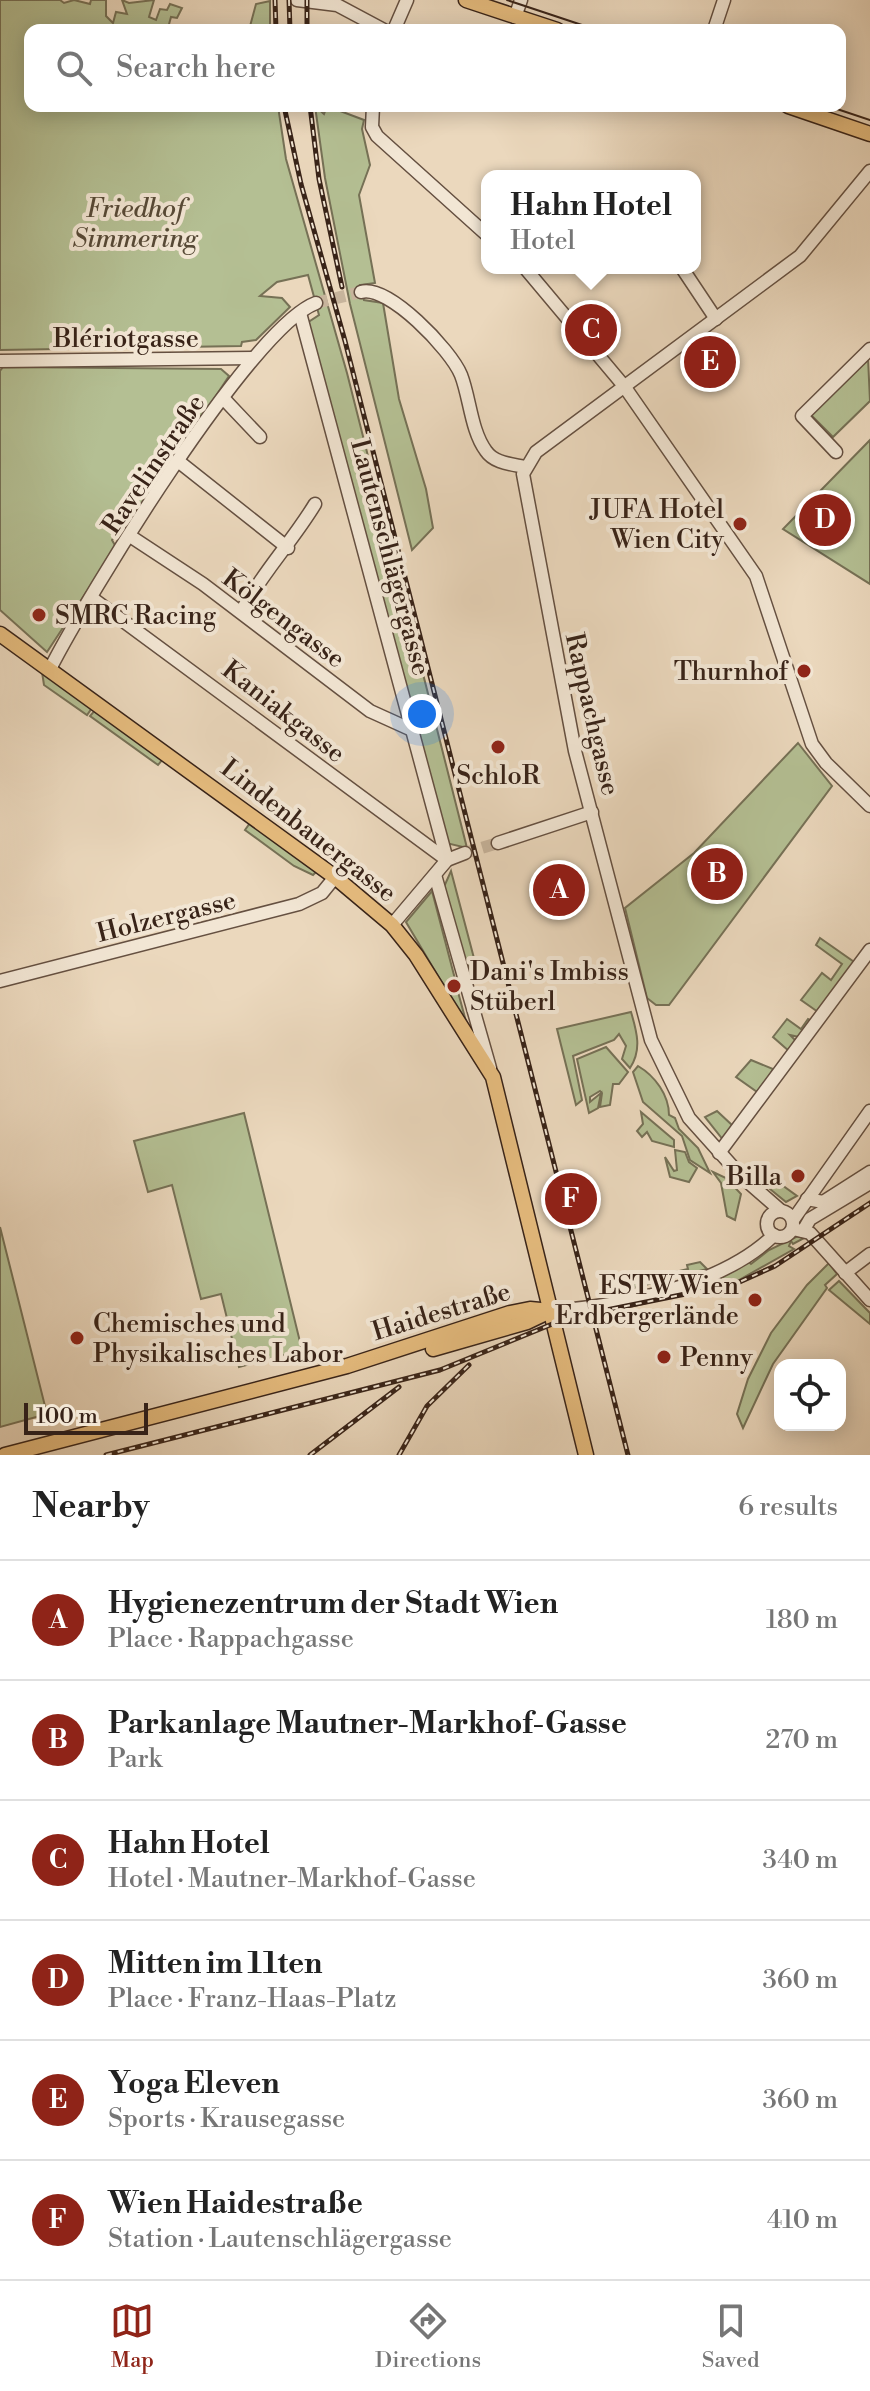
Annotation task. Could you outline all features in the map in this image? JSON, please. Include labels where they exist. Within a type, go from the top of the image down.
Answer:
[{"type":"main road","points":[[466,0],[538,24]]},
{"type":"main road","points":[[806,112],[870,134]]},
{"type":"main road","name":"Lindenbauergasse","points":[[0,634],[335,877],[392,925],[416,955],[493,1077]]},
{"type":"main road","name":"Lindenbauergasse","points":[[0,648],[49,668]]},
{"type":"main road","points":[[493,1077],[586,1455]]},
{"type":"main road","name":"Haidestraße","points":[[5,1455],[347,1366],[510,1313],[530,1309],[551,1311]]},
{"type":"street","points":[[297,0],[328,1],[372,24]]},
{"type":"street","points":[[397,24],[407,0]]},
{"type":"street","points":[[515,17],[521,0]]},
{"type":"street","points":[[716,24],[724,0]]},
{"type":"street","points":[[373,112],[372,127],[377,136],[481,230]]},
{"type":"street","points":[[361,292],[382,293],[445,351],[462,379],[483,447],[496,459],[525,467],[536,452],[800,256],[870,171]]},
{"type":"street","points":[[530,274],[624,386],[760,583],[812,744],[832,770],[870,806]]},
{"type":"street","points":[[686,274],[716,319]]},
{"type":"street","name":"Ravelinstraße","points":[[49,668],[178,461],[223,398],[253,358],[300,313],[316,303]]},
{"type":"street","name":"Lautenschlägergasse","points":[[300,313],[447,860]]},
{"type":"street","points":[[836,452],[802,416],[870,349]]},
{"type":"street","name":"Blériotgasse","points":[[0,361],[253,358]]},
{"type":"street","points":[[223,398],[260,437]]},
{"type":"street","points":[[178,461],[288,548]]},
{"type":"street","name":"Rappachgasse","points":[[525,467],[524,494],[558,666],[651,1040],[678,1102],[719,1153],[783,1223],[810,1233],[870,1300]]},
{"type":"street","points":[[241,612],[260,578],[288,548],[315,504]]},
{"type":"street","name":"Kölgengasse","points":[[130,536],[241,612],[370,711],[412,730]]},
{"type":"street","name":"Kaniakgasse","points":[[92,598],[447,860]]},
{"type":"street","points":[[498,843],[592,812]]},
{"type":"street","points":[[392,925],[447,860],[465,853]]},
{"type":"street","points":[[435,875],[493,1077]]},
{"type":"street","name":"Holzergasse","points":[[0,981],[299,904],[322,893],[335,877]]},
{"type":"street","points":[[719,1153],[789,1062],[808,1029],[866,966],[870,950]]},
{"type":"street","points":[[783,1223],[807,1199],[870,1111]]},
{"type":"street","points":[[807,1199],[821,1203],[870,1172]]},
{"type":"street","points":[[783,1223],[810,1219],[870,1183]]},
{"type":"street","name":"Haidestraße","points":[[551,1311],[604,1304],[705,1278],[741,1260],[783,1223]]},
{"type":"street","points":[[845,1273],[870,1254]]},
{"type":"green space","name":"Friedhof Simmering","points":[[0,0],[60,0],[64,3],[74,0],[90,4],[91,0],[106,0],[106,16],[113,23],[116,12],[127,14],[122,0],[129,3],[154,0],[149,17],[156,20],[160,9],[167,10],[170,4],[182,8],[177,18],[171,17],[169,24],[24,24],[24,112],[279,112],[286,159],[347,373],[467,848],[446,843],[307,323],[319,315],[308,275],[277,282],[260,296],[282,298],[290,307],[256,340],[242,342],[241,346],[0,350]]},
{"type":"green space","points":[[270,1],[270,24],[251,24],[256,4]]},
{"type":"green space","points":[[316,112],[343,112],[364,120],[362,129],[370,165],[359,195],[375,283],[360,285],[364,300],[383,303],[399,399],[426,489],[433,528],[412,550],[350,304],[325,178]]},
{"type":"green space","points":[[868,358],[870,401],[833,437],[810,414]]},
{"type":"green space","points":[[3,367],[221,369],[229,376],[124,535],[115,536],[112,540],[116,547],[47,652],[0,610],[0,371]]},
{"type":"green space","points":[[870,440],[870,584],[783,529]]},
{"type":"green space","points":[[42,672],[94,705],[87,715],[44,685]]},
{"type":"green space","points":[[96,709],[163,759],[158,765],[90,716]]},
{"type":"green space","points":[[798,743],[832,786],[669,1005],[656,1005],[647,998],[625,908],[694,853]]},
{"type":"green space","points":[[250,823],[316,872],[313,875],[294,866],[245,830]]},
{"type":"green space","points":[[451,871],[479,982],[461,954],[443,889]]},
{"type":"green space","points":[[432,891],[455,979],[450,981],[453,992],[458,992],[467,1025],[406,922]]},
{"type":"green space","points":[[820,938],[857,964],[818,1012],[801,1000],[822,973],[831,980],[842,964],[816,945]]},
{"type":"green space","points":[[631,1012],[637,1048],[630,1068],[622,1059],[626,1046],[619,1034],[614,1040],[573,1056],[582,1100],[576,1105],[557,1029]]},
{"type":"green space","points":[[787,1019],[801,1029],[810,1020],[799,1037],[790,1035],[796,1041],[790,1052],[773,1037]]},
{"type":"green space","points":[[606,1047],[628,1072],[619,1084],[613,1084],[610,1105],[600,1107],[602,1093],[600,1091],[590,1097],[590,1102],[601,1093],[598,1108],[589,1113],[577,1059]]},
{"type":"green space","points":[[751,1060],[773,1069],[760,1094],[736,1077]]},
{"type":"green space","points":[[638,1066],[660,1087],[667,1100],[669,1115],[675,1118],[679,1129],[698,1148],[710,1173],[690,1160],[682,1136],[643,1102],[633,1072]]},
{"type":"green space","points":[[717,1111],[733,1126],[724,1141],[705,1117]]},
{"type":"green space","points":[[641,1112],[674,1140],[674,1147],[652,1141],[647,1132],[642,1137],[637,1131],[643,1124]]},
{"type":"green space","points":[[244,1113],[302,1350],[239,1367],[221,1294],[201,1299],[172,1185],[148,1192],[134,1141]]},
{"type":"green space","points":[[675,1150],[685,1152],[689,1162],[697,1168],[689,1182],[670,1177],[665,1157],[674,1171],[677,1170]]},
{"type":"green space","points":[[713,1172],[726,1178],[741,1194],[735,1220],[727,1216],[721,1183]]},
{"type":"green space","points":[[764,1172],[797,1196],[786,1202],[759,1180]]},
{"type":"green space","points":[[0,1227],[47,1414],[0,1427]]},
{"type":"green space","points":[[798,1236],[806,1237],[793,1244],[791,1241],[789,1246],[794,1249],[739,1280],[663,1298],[748,1261],[751,1264],[769,1250]]},
{"type":"green space","points":[[700,1262],[707,1269],[633,1288],[636,1276],[642,1274],[644,1279],[688,1269],[687,1265]]},
{"type":"green space","points":[[829,1263],[837,1274],[825,1285],[827,1288],[774,1359],[743,1428],[737,1414],[748,1379],[771,1333],[807,1285]]},
{"type":"green space","points":[[839,1281],[870,1313],[870,1324],[829,1290]]},
{"type":"tunnel","points":[[316,303],[361,292]]},
{"type":"tunnel","points":[[465,853],[498,843]]},
{"type":"tram line","points":[[507,0],[579,24]]},
{"type":"tram line","points":[[846,112],[870,120]]},
{"type":"railway","points":[[275,0],[276,24]]},
{"type":"railway","points":[[289,0],[290,24]]},
{"type":"railway","points":[[307,0],[307,24]]},
{"type":"railway","points":[[285,112],[301,184],[345,341],[628,1455]]},
{"type":"railway","points":[[311,112],[319,179],[342,287]]},
{"type":"railway","points":[[106,1455],[440,1370],[567,1318],[735,1284],[775,1266],[870,1203]]},
{"type":"railway","points":[[399,1455],[427,1406],[469,1365]]},
{"type":"railway","points":[[310,1455],[399,1387]]},
{"type":"place","name":"Hahn Hotel","points":[[591,330]]},
{"type":"place","name":"Yoga Eleven","points":[[710,362]]},
{"type":"place","name":"Mitten im 11ten","points":[[825,520]]},
{"type":"place","name":"JUFA Hotel Wien City","points":[[740,524]]},
{"type":"place","name":"SMRC Racing","points":[[39,615]]},
{"type":"place","name":"Thurnhof","points":[[804,671]]},
{"type":"place","name":"SchloR","points":[[498,747]]},
{"type":"place","name":"Parkanlage Mautner-Markhof-Gasse","points":[[717,874]]},
{"type":"place","name":"Hygienezentrum der Stadt Wien","points":[[559,890]]},
{"type":"place","name":"Dani's Imbiss Stüberl","points":[[454,986]]},
{"type":"place","name":"Billa","points":[[798,1176]]},
{"type":"place","name":"Wien Haidestraße","points":[[571,1199]]},
{"type":"place","name":"ESTW Wien Erdbergerlände","points":[[755,1300]]},
{"type":"place","name":"Chemisches und Physikalisches Labor","points":[[77,1338]]},
{"type":"place","name":"Penny","points":[[664,1357]]}]
